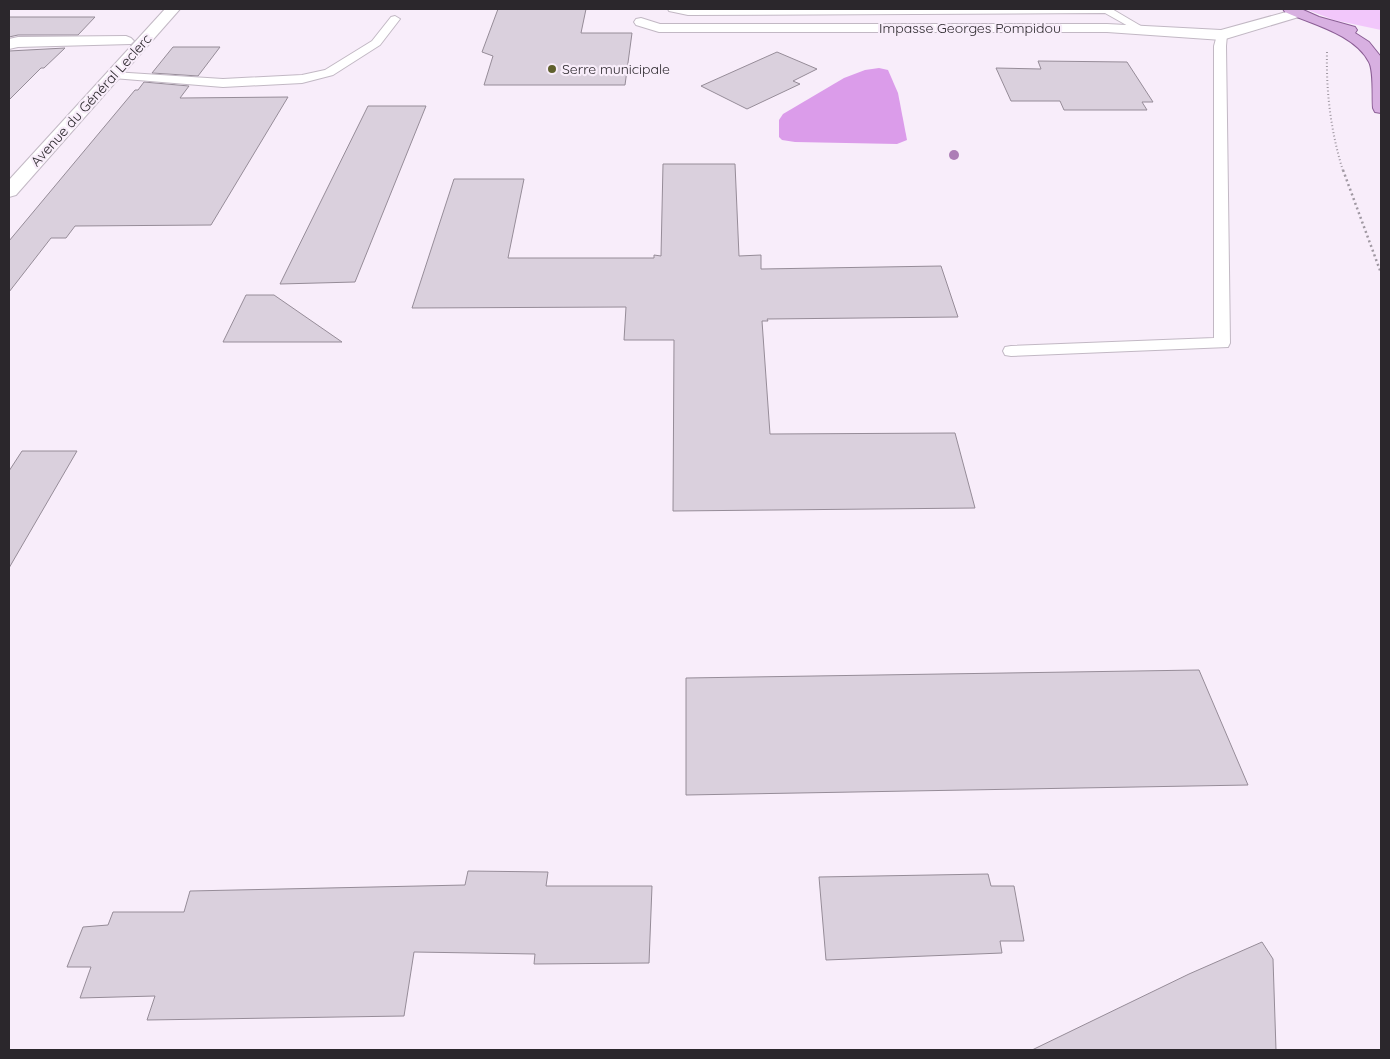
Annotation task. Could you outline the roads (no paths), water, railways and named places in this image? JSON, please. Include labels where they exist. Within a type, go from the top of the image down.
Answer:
[{"type":"main road","points":[[1294,11],[1334,26],[1376,36]]},
{"type":"main road","points":[[1334,26],[1364,45],[1380,61],[1381,108]]},
{"type":"street","name":"Avenue du Général Leclerc","points":[[48,124],[156,9]]},
{"type":"street","name":"Avenue du Général Leclerc","points":[[9,191],[173,9]]},
{"type":"street","name":"Impasse Georges Pompidou","points":[[641,22],[659,28],[1141,29],[1222,35],[1294,11]]},
{"type":"street","points":[[9,44],[18,42],[126,41]]},
{"type":"lane","points":[[673,9],[688,12],[1106,9],[1141,29]]},
{"type":"lane","points":[[113,75],[223,83],[302,79],[329,73],[376,43],[395,19]]},
{"type":"lane","points":[[1011,351],[1222,343],[1220,46],[1222,35]]},
{"type":"place","name":"Serre municipale","points":[[552,69]]}]
